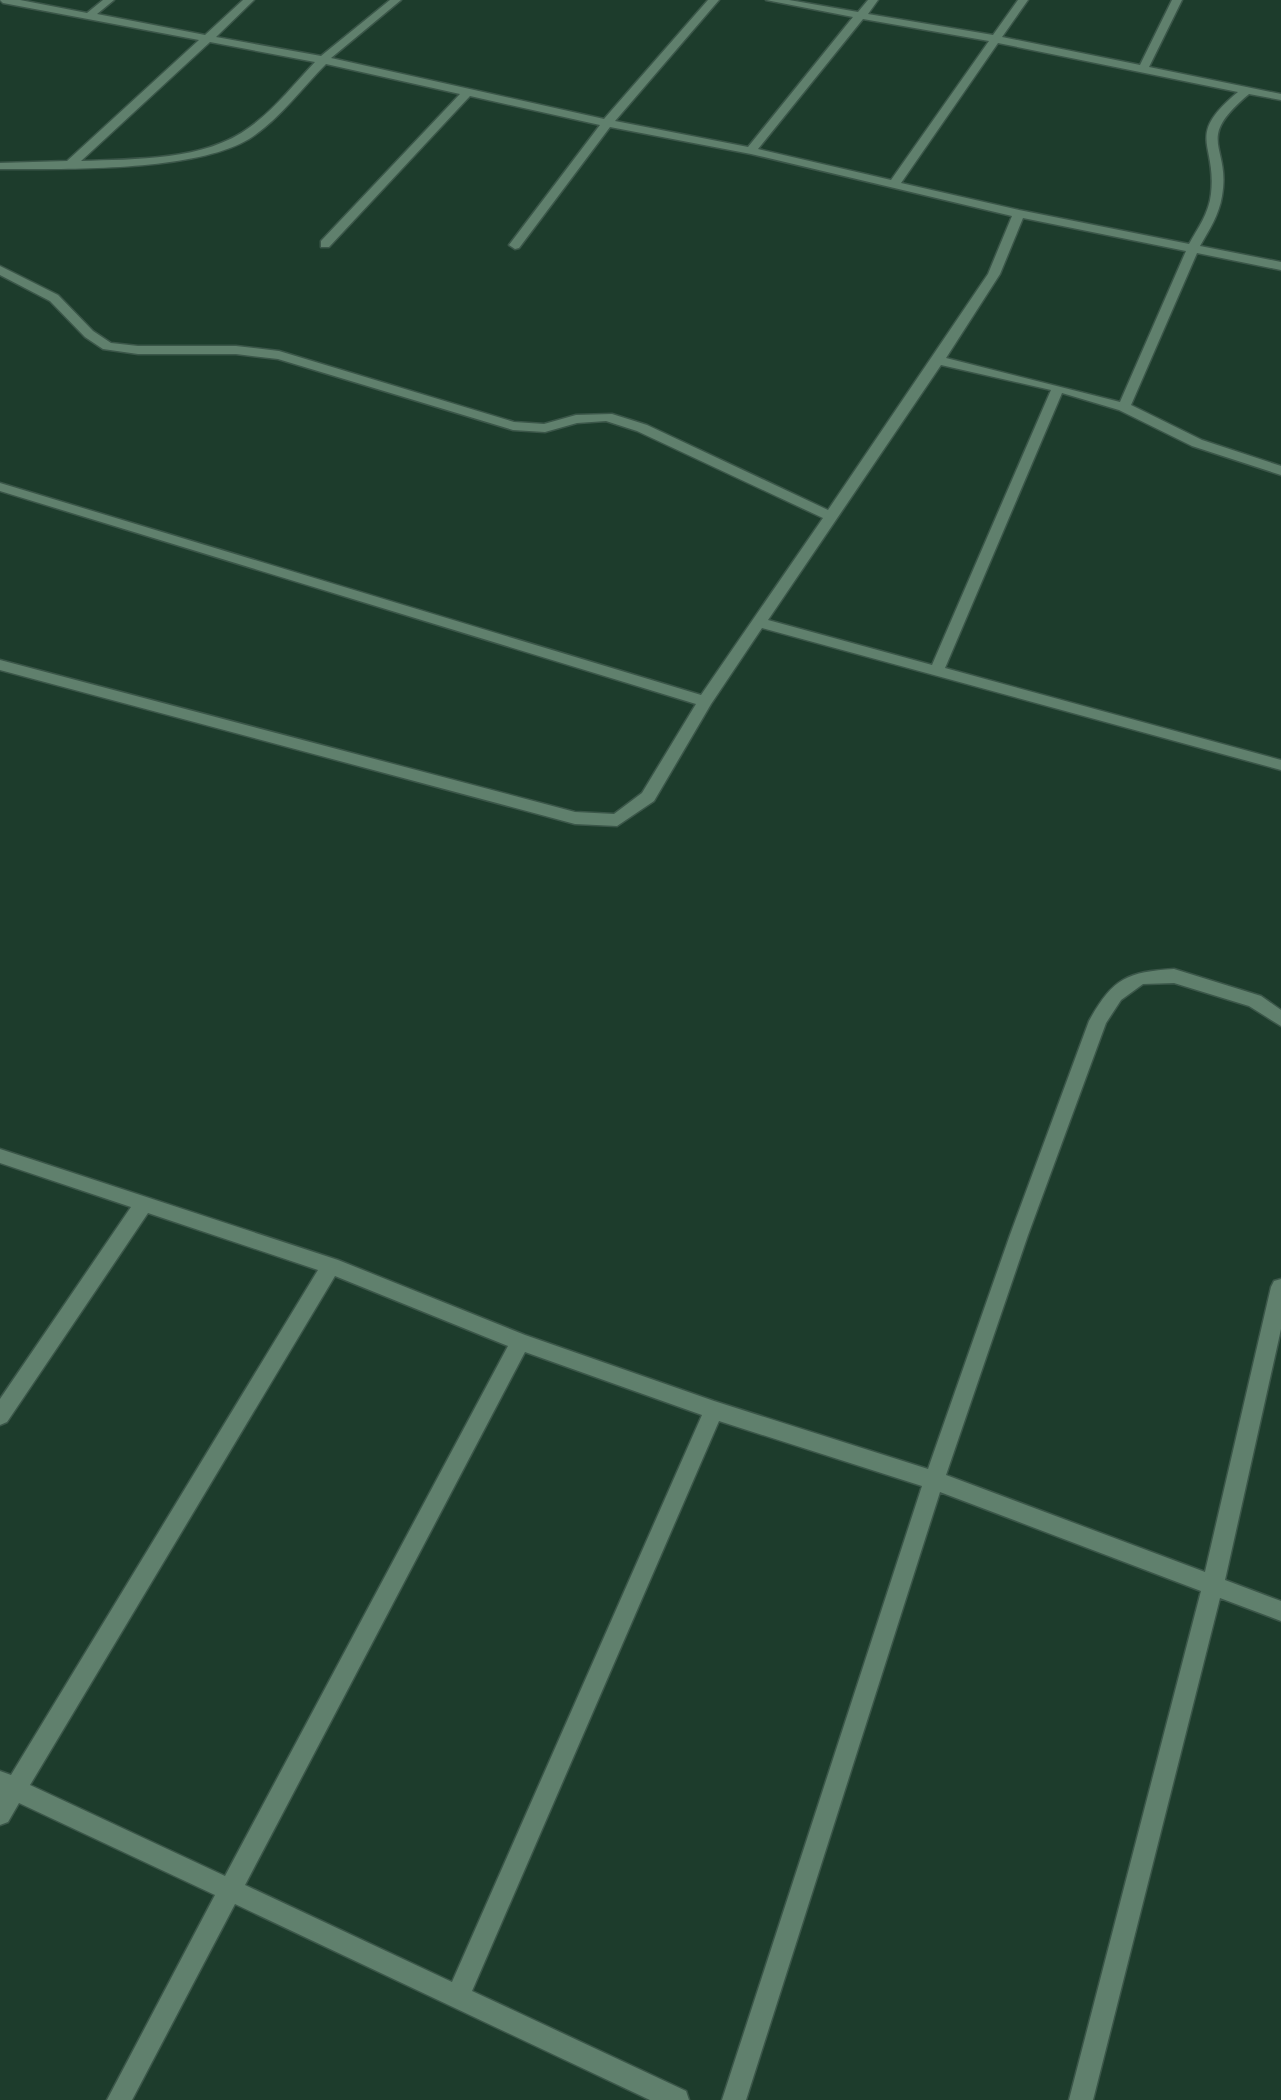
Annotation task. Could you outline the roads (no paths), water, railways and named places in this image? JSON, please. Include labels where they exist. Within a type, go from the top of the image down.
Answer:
[{"type":"street","points":[[3,0],[324,60],[607,123],[751,150],[1019,214],[1281,266]]},
{"type":"street","points":[[89,16],[110,0]]},
{"type":"street","points":[[72,163],[249,0]]},
{"type":"street","points":[[0,166],[140,160],[208,151],[240,139],[262,124],[324,60],[396,0]]},
{"type":"street","points":[[515,245],[607,123],[714,0]]},
{"type":"street","points":[[771,0],[996,38],[1281,97]]},
{"type":"street","points":[[751,150],[873,0]]},
{"type":"street","points":[[894,184],[1023,0]]},
{"type":"street","points":[[1143,69],[1177,0]]},
{"type":"street","points":[[1124,407],[1192,249],[1213,211],[1217,176],[1209,147],[1213,125],[1227,105],[1247,90]]},
{"type":"street","points":[[325,244],[468,92]]},
{"type":"street","points":[[0,666],[575,818],[617,820],[648,797],[705,701],[757,622],[994,274],[1019,214]]},
{"type":"street","points":[[0,270],[54,298],[89,334],[108,346],[138,351],[236,350],[279,355],[513,426],[545,428],[576,419],[607,417],[642,428],[830,516]]},
{"type":"street","points":[[937,360],[1058,388],[1124,407],[1197,443],[1281,471]]},
{"type":"street","points":[[936,672],[1058,388]]},
{"type":"street","points":[[0,487],[705,701]]},
{"type":"street","points":[[757,622],[1281,765]]},
{"type":"street","points":[[734,2100],[934,1480],[1019,1235],[1098,1021],[1115,995],[1139,978],[1174,976],[1255,1002],[1281,1019]]},
{"type":"street","points":[[0,1156],[331,1266],[520,1342],[714,1410],[934,1480],[1281,1611]]},
{"type":"street","points":[[0,1416],[144,1204]]},
{"type":"street","points":[[0,1814],[8,1785],[331,1266]]},
{"type":"street","points":[[1081,2100],[1213,1585],[1281,1287]]},
{"type":"street","points":[[119,2100],[520,1342]]},
{"type":"street","points":[[458,1996],[714,1410]]},
{"type":"street","points":[[8,1785],[677,2100]]}]
